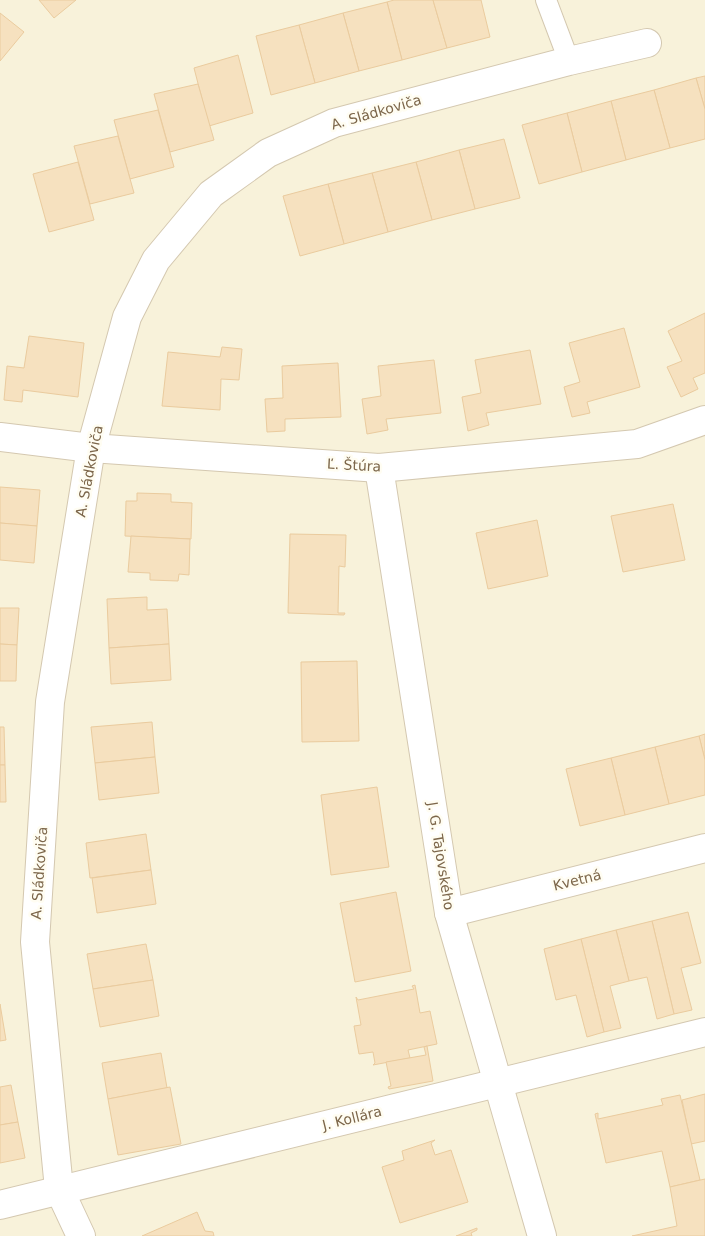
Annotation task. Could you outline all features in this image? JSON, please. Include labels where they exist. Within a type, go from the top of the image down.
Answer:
[{"type":"street","name":"A. Sládkoviča","points":[[81,1236],[59,1189],[35,942],[50,702],[92,448],[127,317],[156,260],[211,194],[268,153],[334,122],[569,61],[647,43]]},
{"type":"street","name":"Ľ. Štúra","points":[[0,438],[92,448],[379,468],[637,444],[705,420]]},
{"type":"street","name":"J. G. Tajovského","points":[[379,468],[450,912],[542,1236]]},
{"type":"street","name":"Kvetná","points":[[450,912],[705,848]]},
{"type":"street","name":"J. Kollára","points":[[0,1205],[705,1032]]},
{"type":"lane","points":[[546,0],[569,61]]},
{"type":"shaded area","points":[[0,0],[705,0],[705,1236],[0,1236]]},
{"type":"building","points":[[39,0],[76,0],[54,18]]},
{"type":"building","points":[[394,0],[433,0],[447,48],[402,60],[387,2]]},
{"type":"building","points":[[433,0],[481,0],[490,37],[447,48]]},
{"type":"building","points":[[387,2],[402,60],[359,71],[343,13]]},
{"type":"building","points":[[0,13],[24,32],[0,61]]},
{"type":"building","points":[[343,13],[359,71],[315,83],[299,25]]},
{"type":"building","points":[[299,25],[315,83],[271,95],[256,36]]},
{"type":"building","points":[[238,55],[253,113],[209,126],[194,68]]},
{"type":"building","points":[[705,76],[705,109],[696,78]]},
{"type":"building","points":[[696,78],[705,109],[705,139],[670,148],[654,90]]},
{"type":"building","points":[[198,84],[214,140],[170,152],[154,94]]},
{"type":"building","points":[[654,90],[670,148],[626,160],[611,101]]},
{"type":"building","points":[[611,101],[626,160],[582,172],[567,113]]},
{"type":"building","points":[[158,110],[174,167],[130,179],[114,120]]},
{"type":"building","points":[[567,113],[582,172],[539,184],[522,125]]},
{"type":"building","points":[[118,136],[134,193],[90,204],[74,146]]},
{"type":"building","points":[[504,139],[520,198],[475,209],[459,150]]},
{"type":"building","points":[[459,150],[475,209],[432,220],[416,162]]},
{"type":"building","points":[[78,162],[94,220],[49,232],[33,174]]},
{"type":"building","points":[[416,162],[432,220],[388,232],[372,173]]},
{"type":"building","points":[[372,173],[388,232],[344,244],[328,184]]},
{"type":"building","points":[[328,184],[344,244],[300,256],[283,196]]},
{"type":"building","points":[[705,313],[705,373],[693,378],[698,389],[681,397],[667,367],[682,361],[668,331]]},
{"type":"building","points":[[624,328],[640,387],[587,402],[590,413],[572,417],[564,387],[580,382],[569,343]]},
{"type":"building","points":[[29,336],[84,343],[78,397],[23,390],[22,402],[4,400],[7,366],[24,368]]},
{"type":"building","points":[[222,347],[242,349],[239,380],[221,379],[220,410],[162,406],[168,352],[220,357]]},
{"type":"building","points":[[530,350],[541,404],[486,413],[489,425],[468,431],[462,397],[481,393],[475,360]]},
{"type":"building","points":[[434,360],[441,413],[386,419],[388,430],[367,434],[362,399],[381,396],[378,366]]},
{"type":"building","points":[[338,363],[341,417],[285,419],[285,431],[267,432],[265,399],[283,398],[282,366]]},
{"type":"building","points":[[0,487],[40,490],[37,526],[0,523]]},
{"type":"building","points":[[137,493],[171,494],[171,502],[192,503],[191,539],[125,536],[126,501],[137,501]]},
{"type":"building","points":[[673,504],[685,560],[623,572],[611,516]]},
{"type":"building","points":[[537,520],[548,576],[488,589],[476,533]]},
{"type":"building","points":[[0,523],[37,526],[34,563],[0,560]]},
{"type":"building","points":[[290,534],[346,535],[345,567],[339,566],[338,613],[345,613],[344,615],[288,613]]},
{"type":"building","points":[[131,536],[190,539],[189,575],[179,574],[178,581],[150,580],[150,573],[128,572]]},
{"type":"building","points":[[147,597],[147,610],[167,609],[169,644],[109,648],[107,599]]},
{"type":"building","points":[[0,608],[19,608],[17,645],[0,644]]},
{"type":"building","points":[[0,644],[17,645],[16,681],[0,681]]},
{"type":"building","points":[[169,644],[171,680],[111,684],[109,648]]},
{"type":"building","points":[[357,661],[359,741],[302,742],[301,662]]},
{"type":"building","points":[[152,722],[155,757],[95,763],[91,727]]},
{"type":"building","points":[[0,727],[4,727],[5,765],[0,765]]},
{"type":"building","points":[[705,734],[705,760],[699,736]]},
{"type":"building","points":[[699,736],[705,760],[705,795],[669,804],[655,747]]},
{"type":"building","points":[[655,747],[669,804],[625,815],[611,758]]},
{"type":"building","points":[[155,757],[159,793],[99,800],[95,763]]},
{"type":"building","points":[[611,758],[625,815],[580,826],[566,769]]},
{"type":"building","points":[[0,765],[5,765],[6,802],[0,802]]},
{"type":"building","points":[[377,787],[389,867],[331,875],[321,795]]},
{"type":"building","points":[[146,834],[151,870],[90,878],[86,843]]},
{"type":"building","points":[[151,870],[156,904],[97,913],[92,878]]},
{"type":"building","points":[[396,892],[411,971],[355,982],[340,903]]},
{"type":"building","points":[[688,912],[701,963],[681,968],[692,1010],[674,1014],[652,921]]},
{"type":"building","points":[[652,921],[674,1014],[657,1019],[647,977],[629,981],[616,930]]},
{"type":"building","points":[[616,930],[629,981],[610,986],[621,1028],[604,1032],[581,939]]},
{"type":"building","points":[[581,939],[604,1032],[587,1037],[576,995],[556,1000],[544,949]]},
{"type":"building","points":[[146,944],[153,980],[93,989],[87,954]]},
{"type":"building","points":[[153,980],[159,1016],[100,1027],[93,989]]},
{"type":"building","points":[[415,985],[420,1013],[430,1011],[437,1044],[408,1050],[410,1058],[373,1065],[375,1063],[373,1052],[359,1054],[354,1026],[361,1025],[356,997],[358,1000],[414,989],[412,986]]},
{"type":"building","points":[[0,1004],[6,1040],[0,1041]]},
{"type":"building","points":[[427,1046],[433,1081],[389,1089],[388,1087],[391,1086],[386,1062],[426,1055],[424,1047]]},
{"type":"building","points":[[161,1053],[167,1088],[108,1099],[102,1063]]},
{"type":"building","points":[[11,1085],[18,1122],[0,1125],[0,1087]]},
{"type":"building","points":[[170,1087],[181,1144],[118,1155],[108,1099]]},
{"type":"building","points":[[705,1094],[705,1141],[691,1144],[682,1100]]},
{"type":"building","points":[[680,1095],[700,1180],[670,1187],[662,1151],[606,1163],[595,1114],[598,1113],[598,1119],[663,1105],[661,1099]]},
{"type":"building","points":[[18,1122],[25,1158],[0,1163],[0,1125]]},
{"type":"building","points":[[435,1140],[431,1143],[435,1155],[451,1150],[468,1202],[400,1223],[382,1167],[404,1160],[402,1151]]},
{"type":"building","points":[[705,1179],[705,1236],[632,1236],[677,1226],[670,1187]]},
{"type":"building","points":[[197,1212],[205,1231],[213,1232],[214,1236],[142,1236]]},
{"type":"building","points":[[477,1228],[477,1230],[471,1233],[472,1236],[456,1236]]}]
